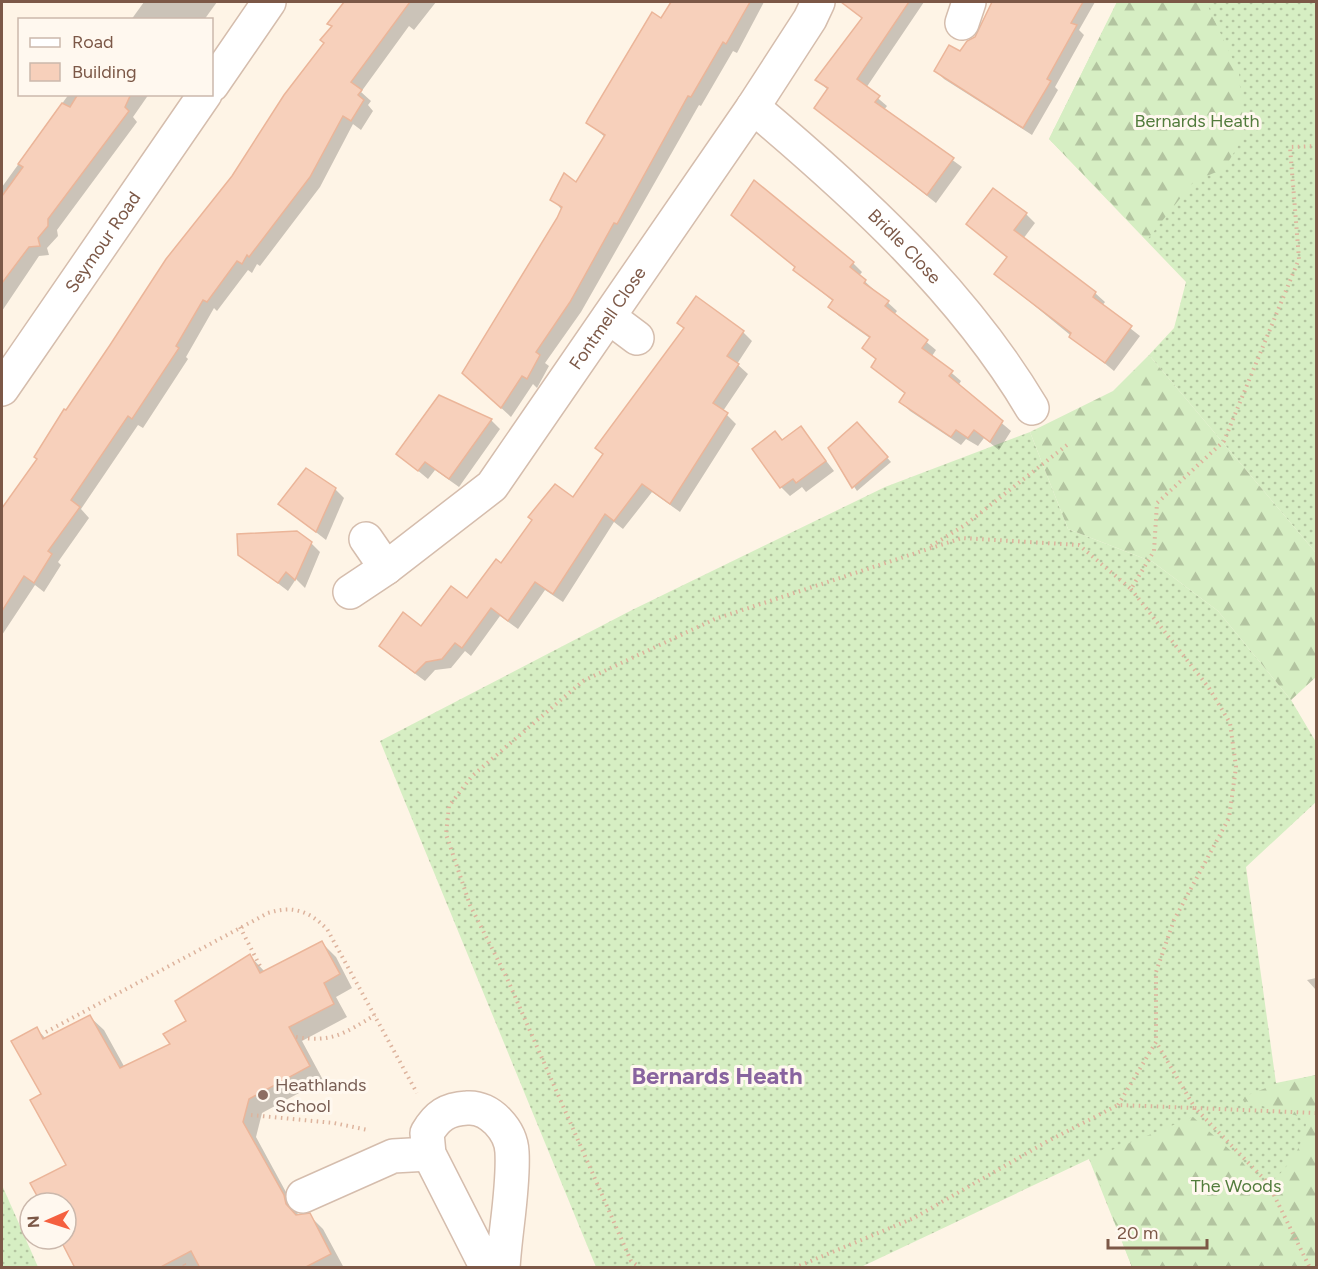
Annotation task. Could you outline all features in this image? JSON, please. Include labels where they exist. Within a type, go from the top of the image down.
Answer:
[{"type":"street","points":[[213,84],[269,2]]},
{"type":"street","name":"Fontmell Close","points":[[351,592],[386,568],[492,486],[753,106],[810,19],[818,2]]},
{"type":"street","name":"Seymour Road","points":[[2,389],[204,96]]},
{"type":"street","name":"Bridle Close","points":[[753,106],[830,172],[932,275],[1008,368],[1032,408]]},
{"type":"street","points":[[609,317],[637,338]]},
{"type":"street","points":[[366,539],[386,568]]},
{"type":"street","points":[[488,1268],[431,1138],[438,1116],[454,1109],[471,1107],[489,1114],[505,1129],[513,1150],[502,1268]]},
{"type":"street","points":[[303,1196],[431,1138]]},
{"type":"path","points":[[1131,589],[1154,551],[1157,503],[1224,441],[1299,259],[1290,147],[1317,146]]},
{"type":"path","points":[[925,550],[965,525],[1067,445]]},
{"type":"path","points":[[641,1268],[631,1261],[506,976],[470,905],[446,834],[449,806],[472,776],[583,681],[715,619],[962,538],[1079,545],[1131,589],[1209,688],[1230,723],[1236,768],[1229,818],[1174,920],[1156,972],[1156,1042],[1195,1108],[1268,1182],[1310,1268]]},
{"type":"path","points":[[46,1032],[240,927],[284,908],[300,910],[315,917],[327,928],[375,1015],[431,1138]]},
{"type":"path","points":[[240,927],[261,968]]},
{"type":"path","points":[[296,1037],[319,1041],[340,1036],[375,1015]]},
{"type":"path","points":[[1118,1105],[1156,1042]]},
{"type":"path","points":[[794,1268],[914,1218],[1048,1141],[1118,1105],[1317,1113]]},
{"type":"path","points":[[251,1115],[364,1128],[384,1142],[393,1156]]},
{"type":"green space","name":"Bernards Heath","points":[[1117,2],[1316,2],[1316,553],[1149,355],[1174,328],[1186,282],[1049,139]]},
{"type":"green space","points":[[1117,2],[1206,2],[1239,73],[1244,136],[1224,169],[1194,181],[1147,240],[1049,139]]},
{"type":"green space","points":[[1149,355],[1316,553],[1316,677],[1291,700],[1218,611],[1153,562],[1068,529],[1030,432],[1113,391]]},
{"type":"green space","points":[[1030,432],[1068,529],[1153,562],[1218,611],[1291,700],[1316,742],[1316,802],[1246,867],[1276,1083],[1316,1075],[1316,1267],[1132,1267],[1089,1159],[861,1267],[596,1267],[380,741],[632,610],[885,487]]},
{"type":"green space","name":"The Woods","points":[[1316,1075],[1316,1267],[1132,1267],[1090,1159],[1193,1117],[1240,1159],[1259,1183],[1270,1183],[1294,1156],[1302,1141],[1306,1124],[1298,1116],[1238,1099],[1276,1084]]},
{"type":"green space","points":[[2,1185],[18,1221],[18,1251],[31,1251],[38,1267],[2,1267]]},
{"type":"building","points":[[344,2],[410,2],[351,82],[362,90],[358,95],[364,100],[351,121],[343,116],[310,177],[249,257],[247,255],[242,264],[237,261],[207,302],[203,300],[176,346],[179,348],[132,419],[128,416],[71,500],[80,507],[48,551],[52,554],[34,583],[24,576],[2,611],[2,508],[37,459],[34,457],[64,409],[66,410],[166,259],[232,176],[284,95],[324,43],[320,40],[332,26],[327,24]]},
{"type":"building","points":[[671,2],[750,2],[726,44],[723,42],[691,97],[688,96],[617,224],[614,223],[570,302],[536,352],[540,355],[527,379],[522,376],[501,408],[462,373],[557,218],[562,207],[550,200],[564,173],[576,182],[605,135],[586,123],[588,119],[652,12],[661,18]]},
{"type":"building","points":[[841,2],[909,2],[857,79],[880,96],[875,102],[954,158],[927,195],[814,108],[828,88],[815,80],[862,18]]},
{"type":"building","points":[[992,2],[1083,2],[1071,23],[1077,25],[1047,79],[1051,81],[1023,128],[934,71],[949,45],[960,51],[967,41],[975,37]]},
{"type":"building","points":[[77,96],[130,96],[125,107],[129,111],[48,219],[48,226],[38,238],[40,246],[29,247],[2,283],[2,196],[23,167],[18,164],[62,103],[70,107]]},
{"type":"building","points":[[754,180],[854,262],[850,267],[866,280],[864,283],[889,301],[885,306],[928,340],[922,348],[953,371],[949,376],[1003,421],[990,442],[974,430],[968,438],[956,430],[951,437],[899,402],[905,393],[871,367],[876,359],[862,348],[870,337],[828,307],[833,300],[793,270],[795,267],[731,215]]},
{"type":"building","points":[[993,188],[1027,213],[1014,230],[1096,292],[1093,297],[1132,326],[1105,363],[1069,337],[1071,333],[994,274],[1007,257],[966,224]]},
{"type":"building","points":[[696,296],[744,331],[727,356],[739,364],[713,403],[728,413],[670,504],[642,484],[614,521],[605,514],[553,594],[535,582],[508,621],[491,608],[462,648],[455,643],[442,659],[426,662],[415,673],[379,646],[403,612],[421,626],[451,586],[467,598],[496,559],[501,563],[532,520],[528,517],[555,484],[573,497],[603,454],[595,448],[684,328],[677,323]]},
{"type":"building","points":[[439,395],[492,419],[449,479],[425,462],[418,471],[396,454]]},
{"type":"building","points":[[857,422],[888,457],[852,488],[828,448]]},
{"type":"building","points":[[801,426],[826,461],[796,483],[793,479],[780,488],[752,449],[775,431],[782,440]]},
{"type":"building","points":[[306,468],[336,488],[316,532],[278,504]]},
{"type":"building","points":[[297,531],[312,542],[295,580],[286,572],[278,583],[238,555],[237,534]]},
{"type":"building","points":[[322,941],[340,974],[324,983],[334,1004],[289,1027],[310,1066],[249,1099],[243,1122],[284,1195],[286,1204],[296,1215],[310,1213],[331,1254],[304,1268],[200,1268],[191,1251],[159,1268],[75,1268],[66,1251],[78,1251],[78,1191],[34,1191],[30,1183],[66,1165],[30,1100],[41,1094],[11,1041],[37,1027],[43,1039],[90,1015],[120,1068],[170,1044],[163,1034],[186,1021],[175,1001],[250,954],[260,973]]},
{"type":"place","name":"Heathlands School","points":[[263,1095]]},
{"type":"district","name":"Bernards Heath","points":[[717,1075]]}]
